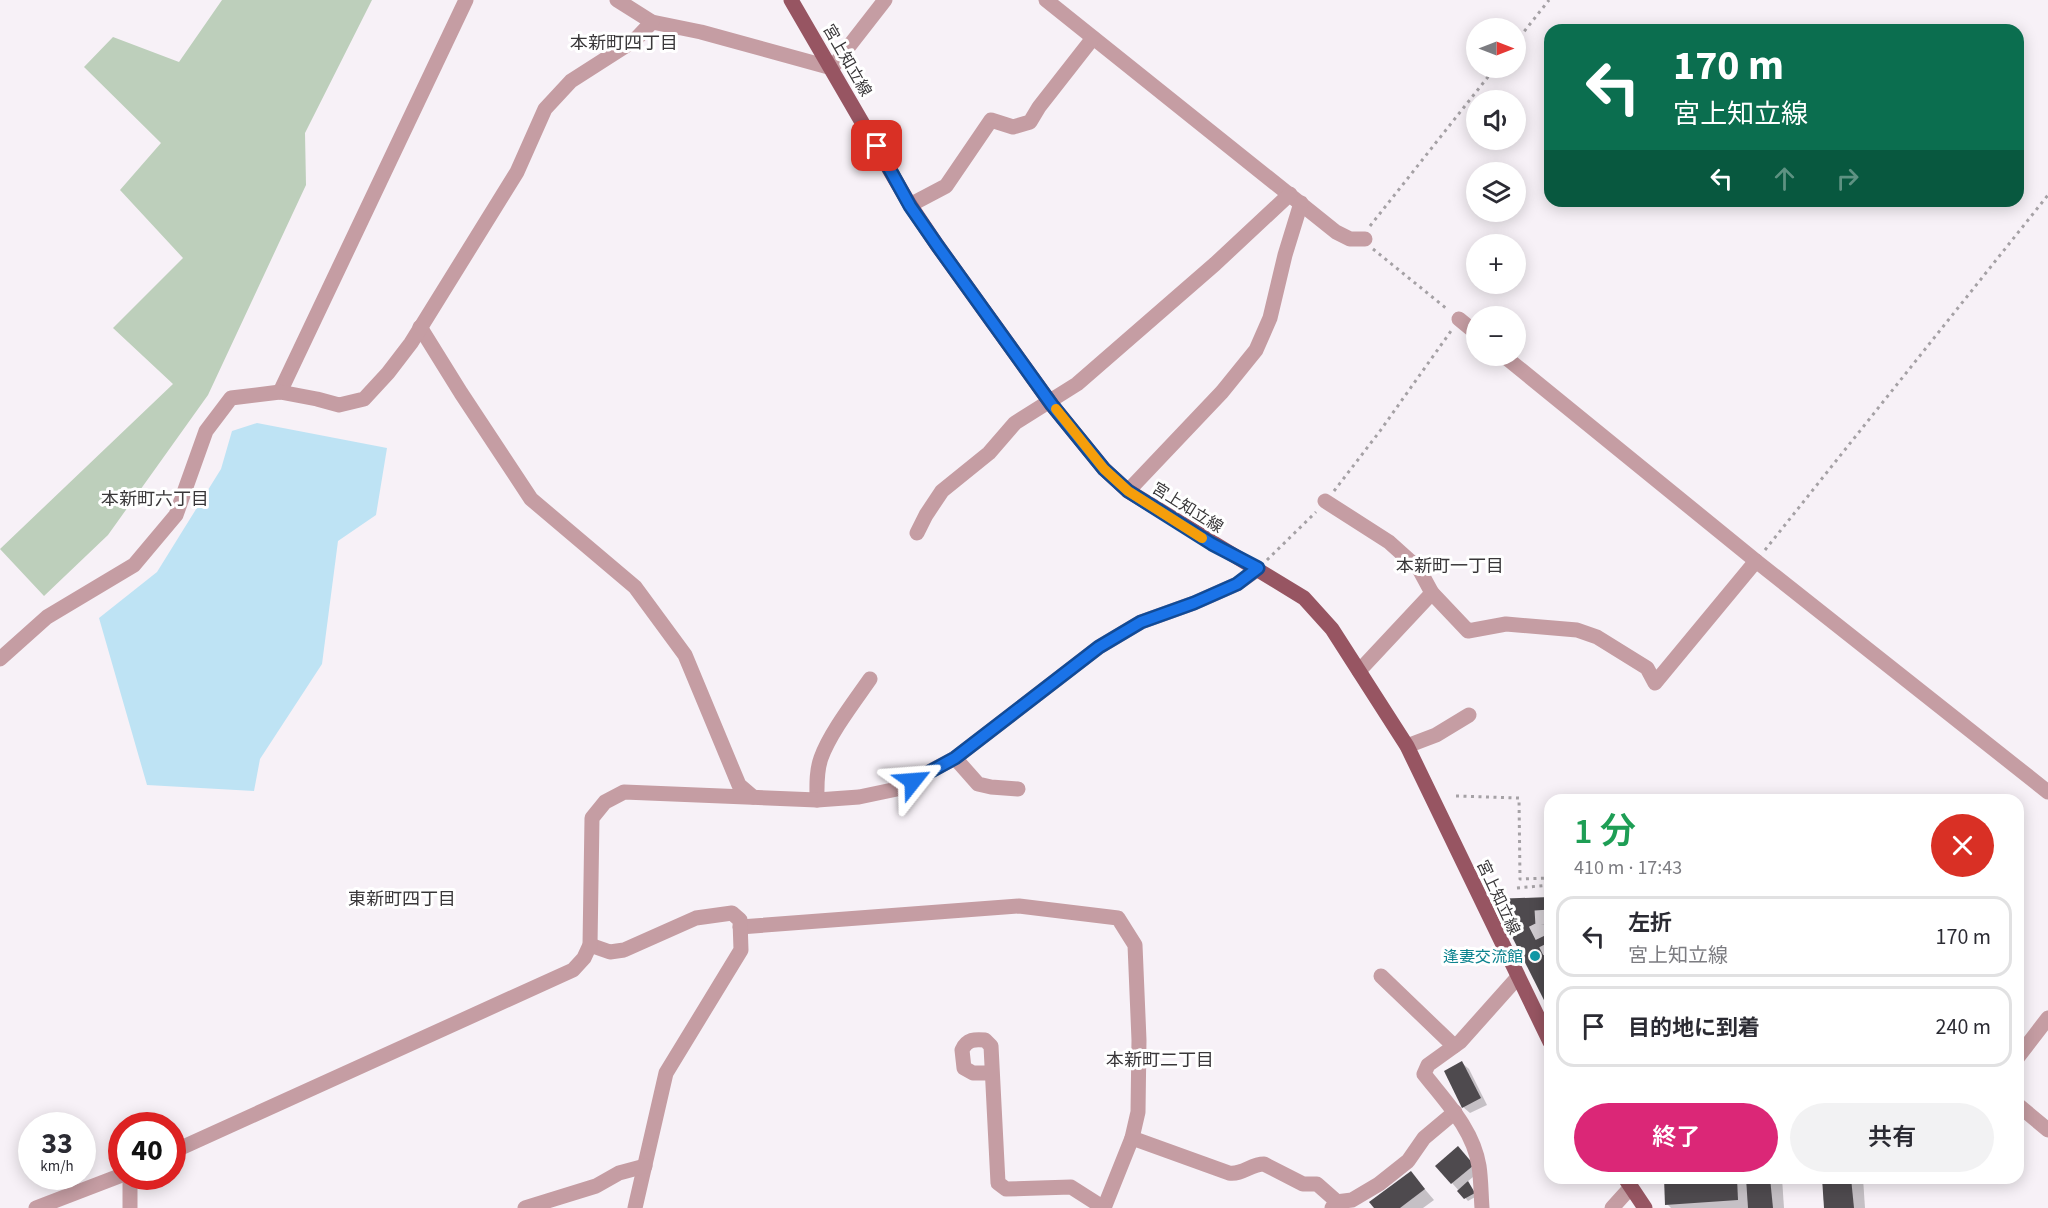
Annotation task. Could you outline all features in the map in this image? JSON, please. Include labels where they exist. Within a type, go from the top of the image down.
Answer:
[{"type":"main road","name":"宮上知立線","points":[[791,0],[910,206],[1051,401],[1104,469],[1128,491],[1304,598],[1332,629],[1407,746],[1544,1030]]},
{"type":"main road","points":[[1629,1184],[1645,1208]]},
{"type":"street","points":[[280,392],[466,0]]},
{"type":"street","points":[[616,0],[652,22],[701,32],[832,68],[885,0]]},
{"type":"street","points":[[1046,0],[1336,232],[1350,239],[1365,239]]},
{"type":"street","points":[[0,659],[47,617],[134,565],[176,515],[206,431],[231,398],[280,392],[339,405],[364,399],[411,343],[517,172],[545,109],[571,81],[635,40],[652,22]]},
{"type":"street","points":[[910,206],[946,186],[992,120],[1013,127],[1030,122],[1039,107],[1093,38]]},
{"type":"street","points":[[917,533],[942,491],[989,453],[1015,423],[1077,384],[1296,199]]},
{"type":"street","points":[[1128,491],[1222,392],[1256,350],[1270,318],[1296,199]]},
{"type":"street","points":[[1459,319],[1466,325]]},
{"type":"street","points":[[420,327],[531,499],[635,587],[685,656],[739,785],[753,797]]},
{"type":"street","points":[[1516,366],[1756,561],[2048,792]]},
{"type":"street","points":[[1325,501],[1389,542],[1419,568],[1432,593],[1468,631],[1506,624],[1577,630],[1597,637],[1647,668],[1655,683],[1756,561]]},
{"type":"street","points":[[186,1146],[573,970],[584,958],[590,945],[592,818],[605,802],[624,792],[817,800],[859,797],[897,789],[955,758],[1099,647],[1141,622],[1194,603],[1237,584],[1258,568]]},
{"type":"street","points":[[1359,671],[1432,593]]},
{"type":"street","points":[[817,800],[816,778],[821,758],[840,723],[870,679]]},
{"type":"street","points":[[1407,746],[1436,735],[1470,715]]},
{"type":"street","points":[[955,758],[978,784],[1018,789]]},
{"type":"street","points":[[740,927],[1019,906],[1118,918],[1135,945],[1140,1041],[1138,1112],[1132,1138],[1104,1208],[1071,1187],[1006,1189],[1001,1187],[998,1183],[992,1073]]},
{"type":"street","points":[[590,945],[610,952],[624,950],[696,918],[732,913],[740,920],[741,950],[666,1072],[635,1208]]},
{"type":"street","points":[[1381,976],[1454,1046]]},
{"type":"street","points":[[1482,1208],[1479,1165],[1472,1140],[1455,1112],[1424,1074],[1428,1065],[1454,1046],[1518,977]]},
{"type":"street","points":[[2024,1049],[2048,1018]]},
{"type":"street","points":[[2024,1110],[2048,1130]]},
{"type":"street","points":[[1132,1138],[1229,1173],[1236,1174],[1257,1164],[1264,1164],[1303,1184],[1317,1184],[1334,1205],[1352,1200],[1379,1184],[1408,1161],[1424,1138],[1455,1112]]},
{"type":"street","points":[[525,1208],[596,1186],[619,1173],[645,1166]]},
{"type":"street","points":[[36,1208],[108,1180]]},
{"type":"street","points":[[1612,1208],[1627,1184]]},
{"type":"street","points":[[130,1190],[130,1208]]},
{"type":"path","points":[[1526,29],[1549,0]]},
{"type":"path","points":[[1258,568],[1297,532],[1325,501],[1380,431],[1459,319],[1369,245],[1365,239],[1368,229],[1487,78]]},
{"type":"path","points":[[1756,561],[2048,195]]},
{"type":"path","points":[[1455,796],[1519,798],[1520,879],[1544,878]]},
{"type":"path","points":[[1517,888],[1544,886]]},
{"type":"green space","points":[[222,0],[372,0],[305,133],[306,185],[208,395],[108,535],[44,596],[0,549],[173,384],[113,328],[183,258],[120,190],[161,143],[84,67],[113,37],[179,62]]},
{"type":"water","points":[[257,423],[387,448],[376,515],[338,541],[322,664],[260,759],[254,791],[147,785],[99,618],[157,572],[221,469],[232,431]]},
{"type":"building","name":"逢妻交流館","points":[[1544,897],[1544,1000],[1493,899]]},
{"type":"building","points":[[1462,1061],[1481,1098],[1462,1108],[1444,1071]]},
{"type":"building","points":[[1458,1146],[1474,1165],[1451,1184],[1435,1166]]},
{"type":"building","points":[[1411,1171],[1425,1189],[1400,1208],[1374,1208],[1369,1202]]},
{"type":"building","points":[[1468,1181],[1475,1193],[1464,1199],[1457,1191]]},
{"type":"building","points":[[1664,1184],[1737,1184],[1738,1200],[1665,1205]]},
{"type":"building","points":[[1746,1184],[1771,1184],[1773,1208],[1748,1208]]},
{"type":"building","points":[[1822,1184],[1852,1184],[1854,1208],[1824,1208]]},
{"type":"tunnel","points":[[1544,917],[1533,918],[1544,940]]},
{"type":"slow traffic","points":[[1056,409],[1104,469],[1128,491],[1202,538]]},
{"type":"place","name":"逢妻交流館","points":[[1535,956]]},
{"type":"district","name":"本新町四丁目","points":[[624,43]]},
{"type":"district","name":"本新町六丁目","points":[[155,499]]},
{"type":"district","name":"本新町一丁目","points":[[1450,566]]},
{"type":"district","name":"東新町四丁目","points":[[402,899]]},
{"type":"district","name":"本新町二丁目","points":[[1160,1060]]},
{"type":"route","points":[[877,146],[910,206],[937,245],[1052,405],[1104,469],[1128,491],[1212,544],[1258,568],[1237,584],[1194,603],[1141,622],[1099,647],[955,758],[913,781]]}]
